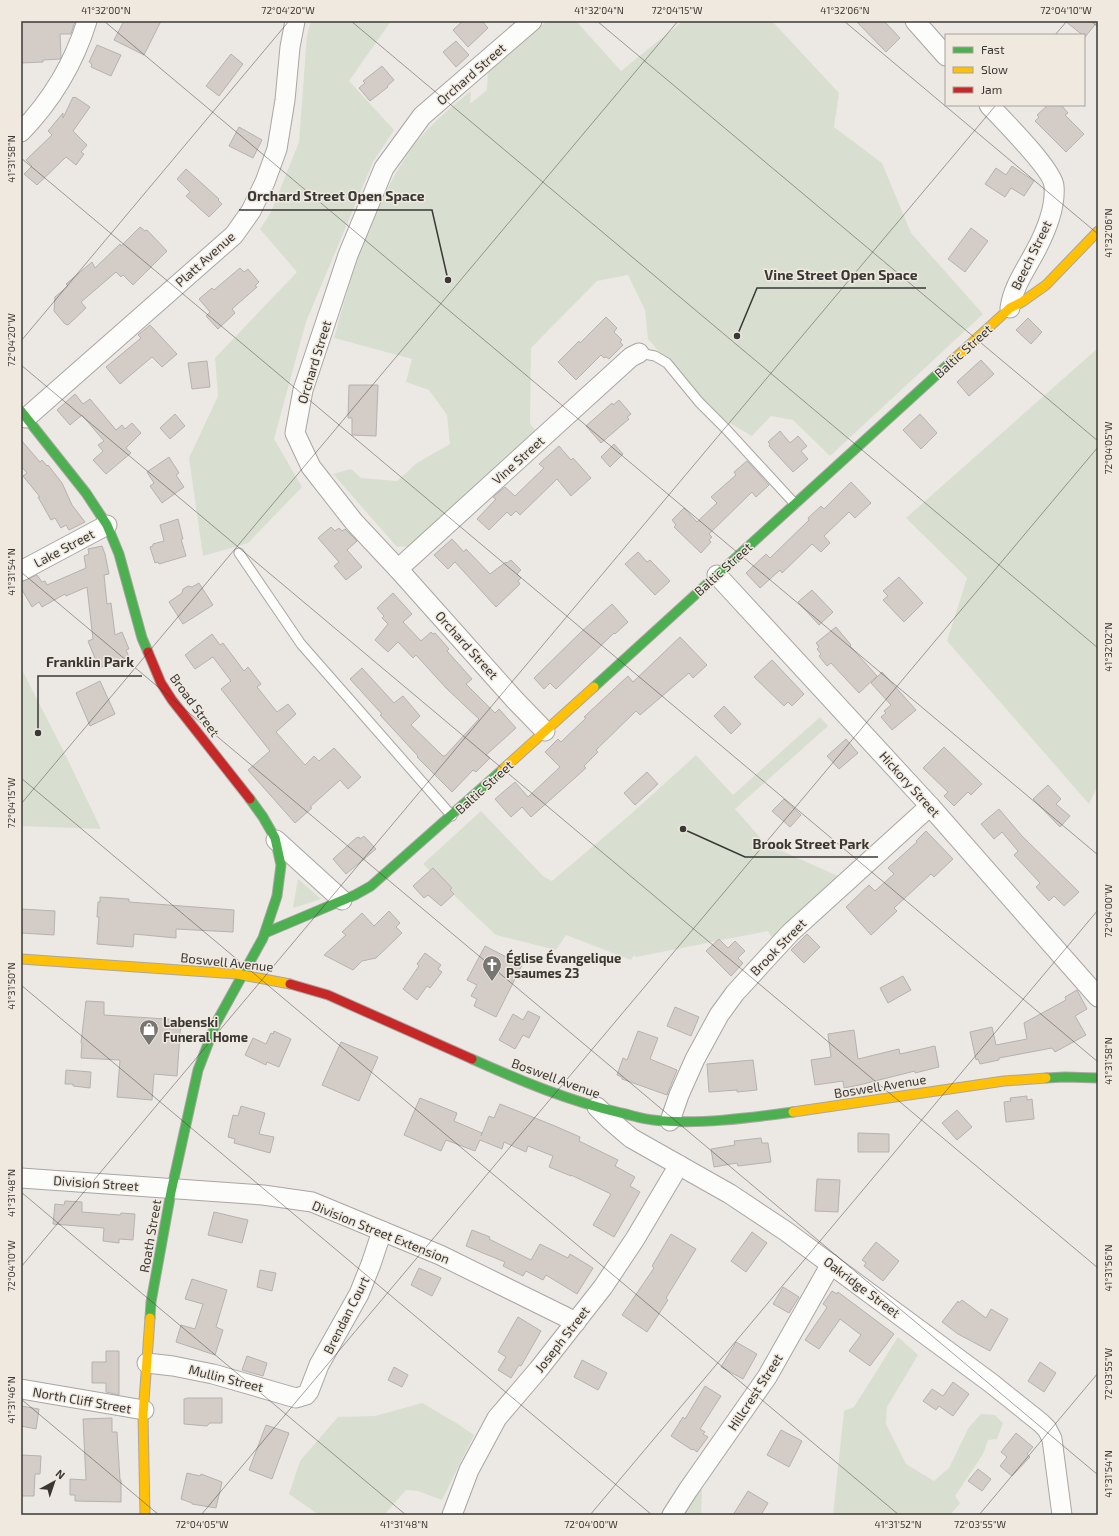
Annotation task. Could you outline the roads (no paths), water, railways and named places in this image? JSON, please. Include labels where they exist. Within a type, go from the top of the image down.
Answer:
[{"type":"street","points":[[21,132],[48,100],[63,79],[74,56],[87,21]]},
{"type":"street","name":"Platt Avenue","points":[[24,414],[234,235],[251,211],[265,182],[277,149],[285,100],[290,47],[295,21]]},
{"type":"street","name":"Orchard Street","points":[[532,21],[422,116],[384,168],[348,255],[303,390],[295,433],[311,467],[354,522],[514,699],[545,731]]},
{"type":"street","points":[[915,21],[945,55]]},
{"type":"street","name":"Beech Street","points":[[990,106],[1046,168],[1054,184],[1052,211],[1041,241],[1012,294],[1010,308]]},
{"type":"street","name":"Baltic Street","points":[[265,933],[342,900],[378,881],[452,816],[1010,308],[1034,296],[1098,231]]},
{"type":"street","name":"Vine Street","points":[[398,569],[631,357],[639,354]]},
{"type":"street","name":"Broad Street","points":[[24,414],[86,493],[108,525],[119,554],[142,638],[161,683],[172,700],[258,809],[272,830],[276,840],[281,872],[273,910],[265,933],[244,975]]},
{"type":"street","name":"Lake Street","points":[[21,571],[108,525]]},
{"type":"street","name":"Hickory Street","points":[[717,575],[930,806],[1098,997]]},
{"type":"street","name":"Brook Street","points":[[670,1121],[679,1095],[695,1059],[719,1015],[734,993],[790,934],[930,806]]},
{"type":"street","points":[[276,840],[342,900]]},
{"type":"street","name":"Boswell Avenue","points":[[21,959],[244,975],[274,979],[328,995],[512,1077],[557,1094],[598,1107],[642,1118],[670,1121],[722,1120],[788,1113],[1004,1081],[1065,1077],[1098,1078]]},
{"type":"street","name":"Roath Street","points":[[145,1515],[144,1410],[151,1302],[172,1188],[198,1070],[216,1023],[244,975]]},
{"type":"street","name":"Oakridge Street","points":[[598,1107],[610,1120],[631,1138],[730,1194],[831,1264],[1045,1426],[1052,1439],[1062,1515]]},
{"type":"street","name":"Joseph Street","points":[[452,1515],[469,1470],[497,1418],[538,1370],[617,1267],[680,1165]]},
{"type":"street","name":"Division Street","points":[[21,1178],[172,1188]]},
{"type":"street","name":"Division Street Extension","points":[[172,1188],[296,1199],[325,1207],[440,1255],[576,1322]]},
{"type":"street","name":"Brendan Court","points":[[303,1396],[309,1391],[319,1366],[359,1294],[382,1230]]},
{"type":"street","name":"Hillcrest Street","points":[[672,1515],[767,1377],[831,1264]]},
{"type":"street","name":"Mullin Street","points":[[147,1363],[177,1366],[213,1374],[296,1398],[303,1396]]},
{"type":"street","name":"North Cliff Street","points":[[21,1389],[144,1410]]},
{"type":"lane","points":[[639,354],[655,356],[667,363],[699,402],[795,504]]},
{"type":"lane","points":[[240,553],[301,644],[452,816]]},
{"type":"place","name":"Orchard Street Open Space","points":[[448,280]]},
{"type":"place","name":"Vine Street Open Space","points":[[737,336]]},
{"type":"place","name":"Franklin Park","points":[[38,733]]},
{"type":"place","name":"Brook Street Park","points":[[683,829]]},
{"type":"place","name":"Église Évangelique Psaumes 23","points":[[492,982]]},
{"type":"place","name":"Labenski Funeral Home","points":[[149,1046]]}]
